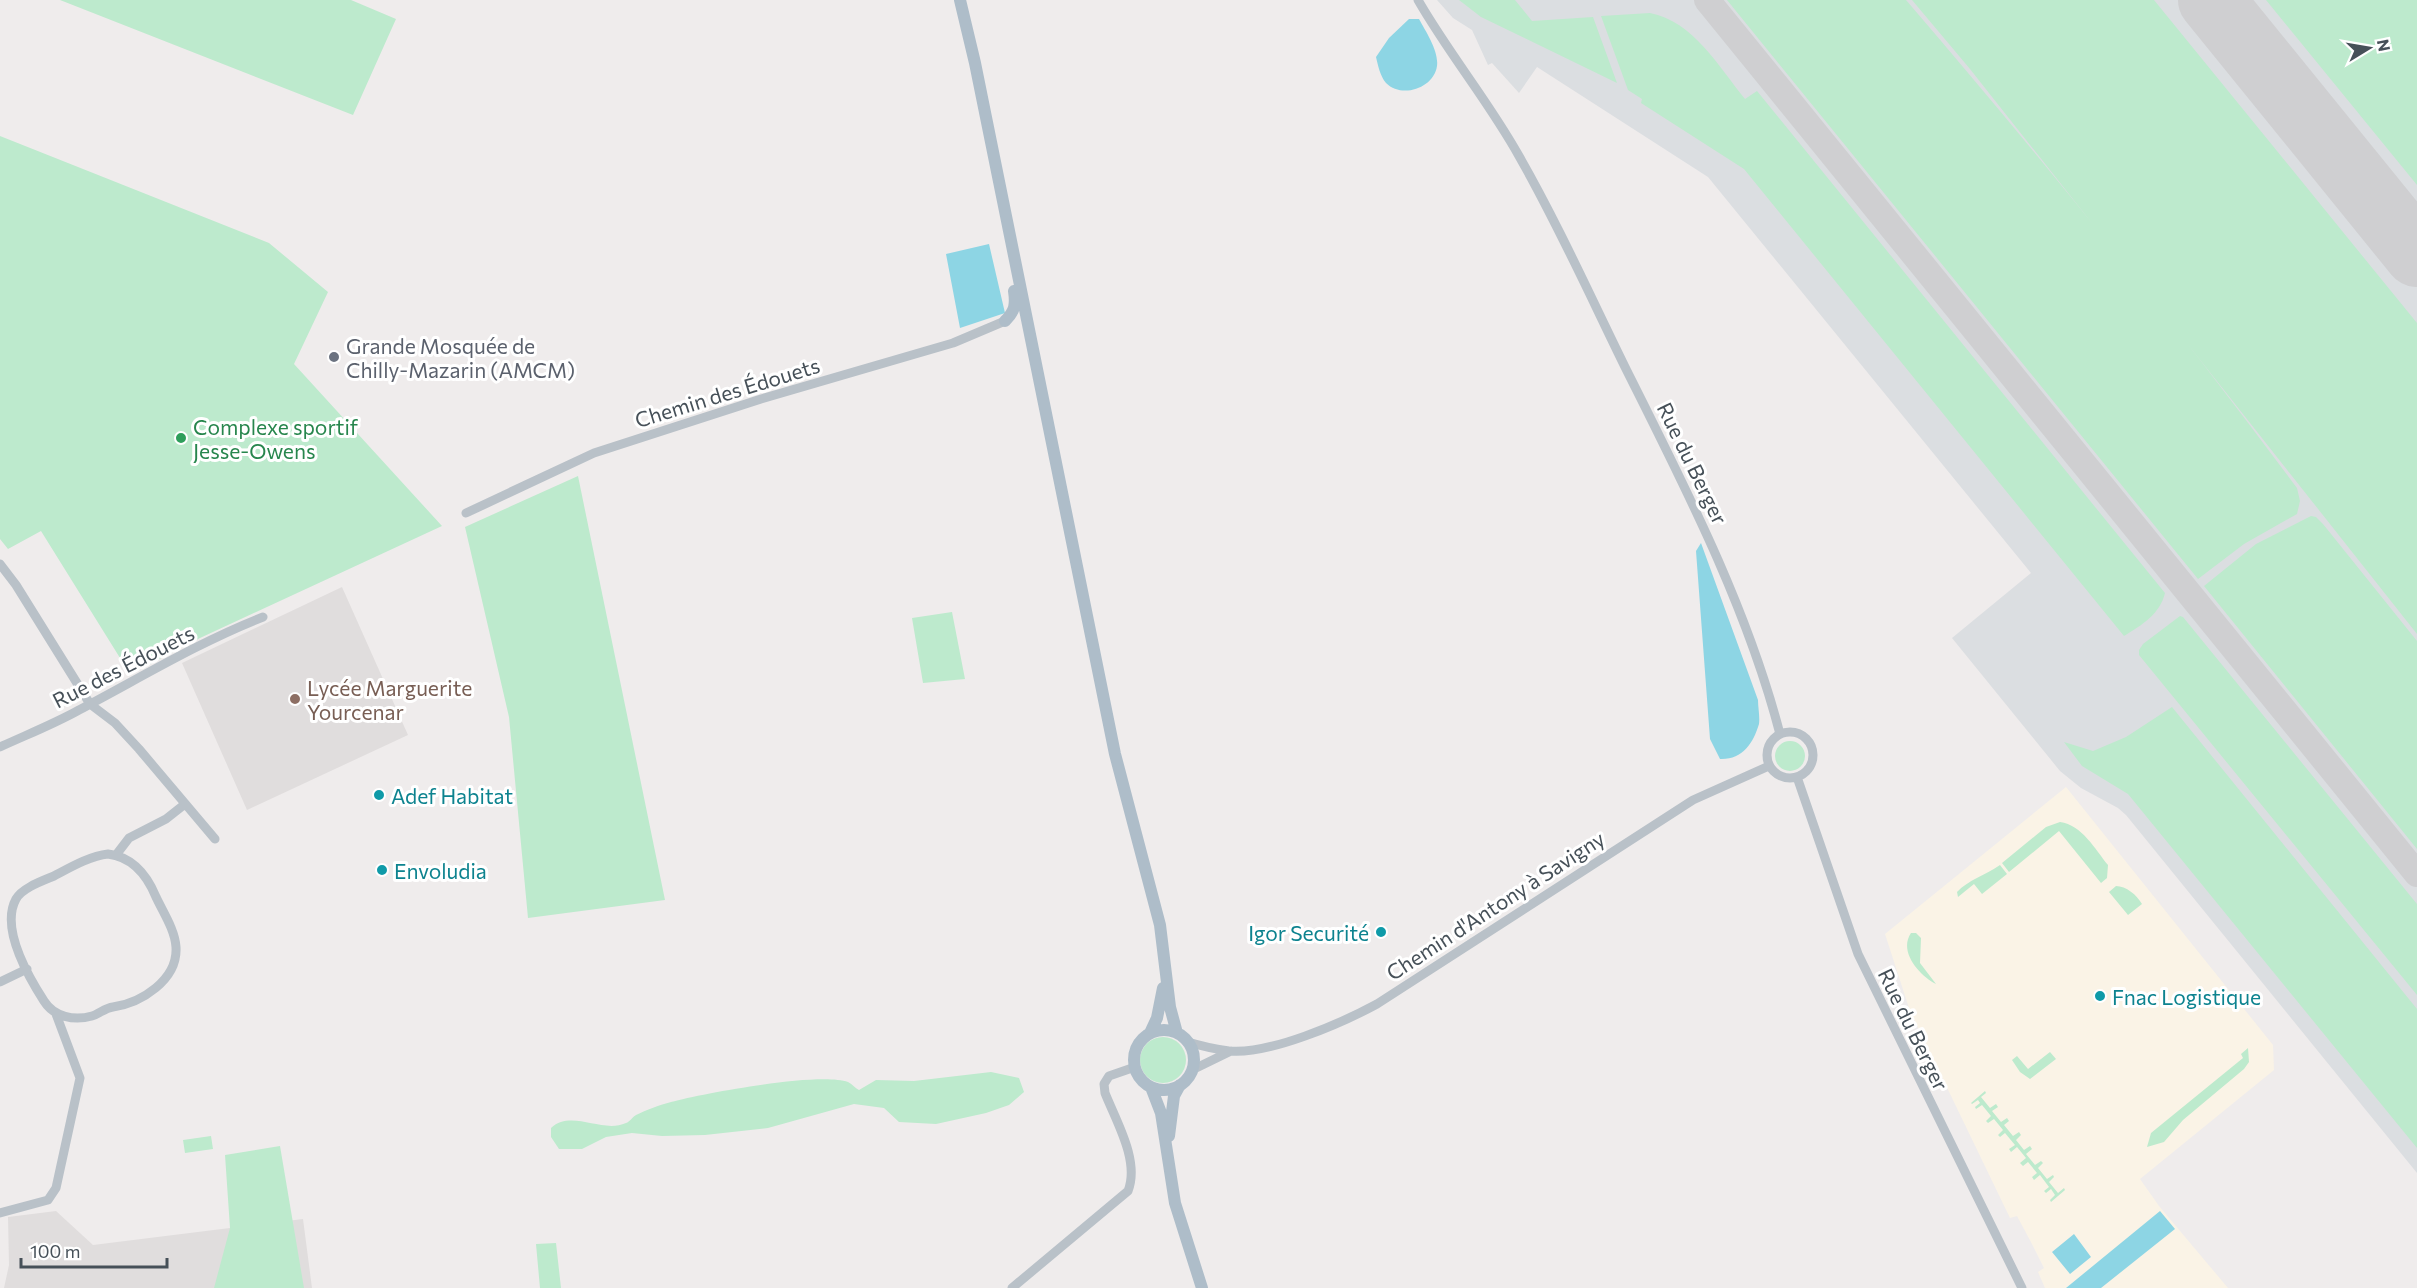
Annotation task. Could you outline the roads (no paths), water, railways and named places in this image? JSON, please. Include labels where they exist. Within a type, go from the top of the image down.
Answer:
[{"type":"main road","points":[[960,0],[975,63],[1115,754],[1153,892],[1165,957],[1170,1007],[1177,1033]]},
{"type":"main road","points":[[1005,321],[1014,312],[1016,304],[1009,261],[1012,246]]},
{"type":"main road","points":[[1005,321],[1020,321],[1031,371],[1034,377],[1040,380]]},
{"type":"main road","points":[[1165,957],[1161,1002],[1157,1018],[1150,1033],[1136,1049],[1135,1067],[1138,1075],[1151,1087],[1161,1113],[1175,1203],[1202,1288]]},
{"type":"main road","points":[[1150,1033],[1166,1030],[1177,1033],[1188,1042],[1193,1055],[1192,1070],[1174,1096],[1169,1137],[1171,1171]]},
{"type":"main road","points":[[1151,1087],[1165,1090],[1180,1085]]},
{"type":"street","name":"Rue du Berger","points":[[1418,0],[1445,44],[1490,106],[1520,157],[1715,549],[1768,690],[1780,734]]},
{"type":"street","name":"Chemin des Édouets","points":[[466,513],[594,453],[760,399],[953,343],[1005,321]]},
{"type":"street","points":[[0,564],[16,585],[90,704],[115,723],[215,839]]},
{"type":"street","name":"Rue des Édouets","points":[[0,747],[90,704],[239,626],[263,617]]},
{"type":"street","points":[[1788,732],[1800,735],[1811,748],[1810,765],[1797,777],[1779,776],[1769,766],[1767,757],[1769,745],[1780,734],[1788,732]]},
{"type":"street","name":"Chemin d'Antony à Savigny","points":[[1231,1051],[1253,1049],[1303,1036],[1355,1016],[1688,803],[1769,766]]},
{"type":"street","name":"Rue du Berger","points":[[1797,777],[1858,954],[2022,1288]]},
{"type":"street","points":[[116,855],[129,838],[166,819],[185,804]]},
{"type":"street","points":[[0,1213],[48,1200],[56,1188],[80,1078],[56,1014],[49,1008],[27,969],[13,937],[11,928],[16,898],[27,889],[101,855],[116,855],[134,863],[149,880],[174,936],[176,947],[172,967],[160,986],[119,1007],[86,1017],[56,1014]]},
{"type":"street","points":[[0,982],[27,969]]},
{"type":"street","points":[[1188,1042],[1231,1051]]},
{"type":"street","points":[[1192,1070],[1231,1051]]},
{"type":"street","points":[[1012,1288],[1128,1191],[1132,1180],[1131,1159],[1104,1088],[1105,1080],[1109,1076],[1135,1067]]},
{"type":"water","points":[[1409,19],[1419,19],[1434,48],[1437,66],[1435,74],[1424,85],[1416,89],[1400,90],[1386,83],[1376,57],[1389,38]]},
{"type":"water","points":[[989,244],[1005,313],[960,328],[946,254]]},
{"type":"water","points":[[1701,543],[1758,700],[1759,724],[1750,744],[1740,754],[1728,759],[1720,759],[1710,739],[1696,551]]},
{"type":"water","points":[[2160,1211],[2175,1229],[2101,1288],[2066,1288]]},
{"type":"water","points":[[2074,1234],[2091,1257],[2070,1274],[2052,1252]]},
{"type":"place","name":"Grande Mosquée de Chilly-Mazarin (AMCM)","points":[[334,357]]},
{"type":"place","name":"Complexe sportif Jesse-Owens","points":[[181,438]]},
{"type":"place","name":"Lycée Marguerite Yourcenar","points":[[295,699]]},
{"type":"place","name":"Adef Habitat","points":[[379,795]]},
{"type":"place","name":"Envoludia","points":[[382,870]]},
{"type":"place","name":"Igor Securité","points":[[1381,932]]},
{"type":"place","name":"Fnac Logistique","points":[[2100,996]]}]
